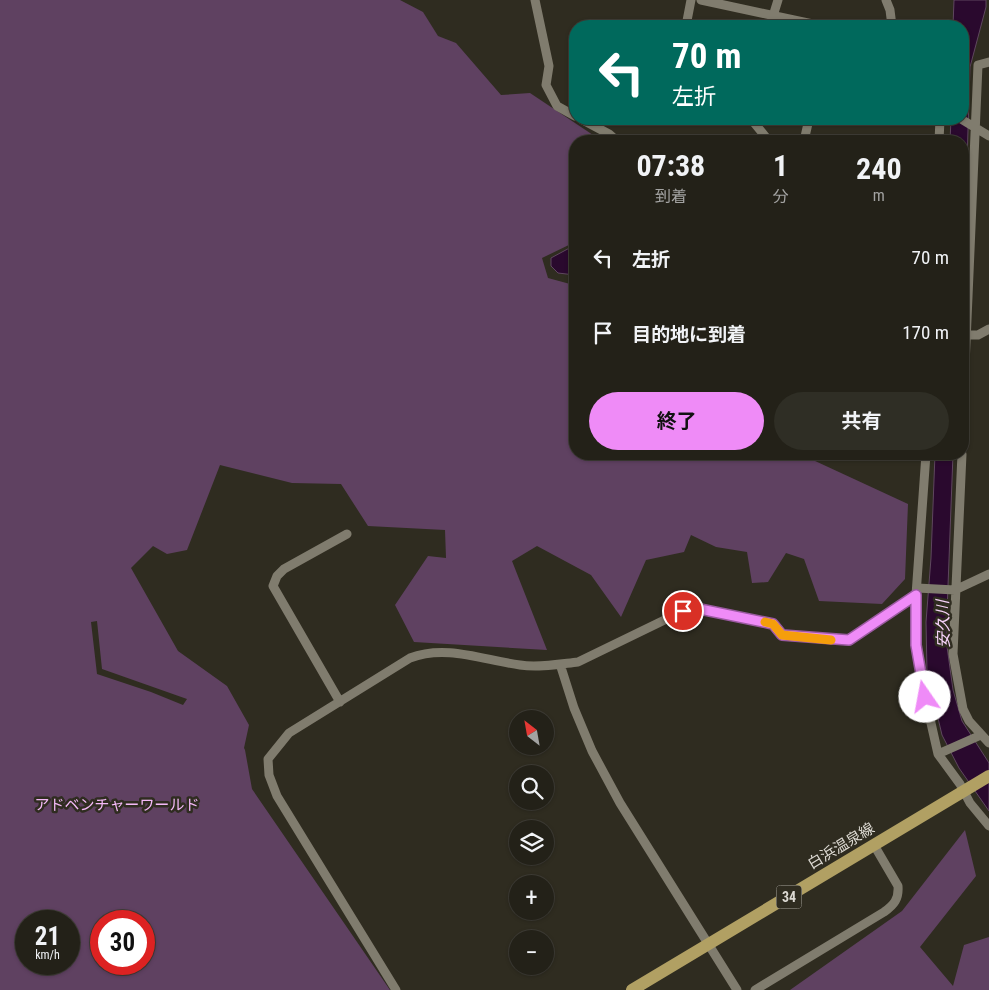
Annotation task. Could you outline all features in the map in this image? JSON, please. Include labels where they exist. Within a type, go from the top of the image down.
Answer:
[{"type":"main road","name":"白浜温泉線","points":[[632,990],[989,776]]},
{"type":"street","points":[[535,0],[549,66],[546,85],[557,106],[569,113]]},
{"type":"street","points":[[687,20],[691,0]]},
{"type":"street","points":[[701,0],[793,20]]},
{"type":"street","points":[[773,16],[778,0]]},
{"type":"street","points":[[886,0],[891,20]]},
{"type":"street","points":[[969,260],[978,65],[989,62]]},
{"type":"street","points":[[969,124],[989,136]]},
{"type":"street","points":[[592,125],[610,135]]},
{"type":"street","points":[[756,125],[765,135]]},
{"type":"street","points":[[969,336],[978,335],[989,329]]},
{"type":"street","points":[[926,460],[916,592],[916,645],[921,679],[940,753],[960,784],[970,804],[989,826]]},
{"type":"street","points":[[962,460],[953,654],[963,709],[979,736],[989,743]]},
{"type":"street","points":[[340,702],[273,586],[276,576],[284,569],[347,534]]},
{"type":"street","points":[[396,990],[277,796],[269,775],[268,760],[290,733],[410,658],[423,653],[446,652],[522,666],[578,662],[683,611],[695,608],[773,624],[782,635],[849,640],[916,592],[955,590],[989,574]]},
{"type":"street","points":[[560,664],[574,708],[592,750],[620,803],[737,990]]},
{"type":"street","points":[[940,753],[979,736]]},
{"type":"street","points":[[755,990],[884,912],[896,901],[898,886],[874,846]]},
{"type":"green space","name":"アドベンチャーワールド","points":[[0,0],[400,0],[423,12],[438,36],[456,43],[501,95],[530,93],[569,119],[569,125],[578,125],[593,135],[569,135],[569,245],[542,258],[548,278],[569,284],[569,460],[813,460],[908,504],[905,579],[882,604],[819,601],[804,559],[786,553],[768,582],[752,583],[747,552],[716,547],[691,535],[684,552],[646,560],[621,617],[591,575],[537,546],[512,561],[547,650],[414,642],[395,605],[428,556],[446,558],[445,530],[368,526],[341,484],[292,483],[220,465],[187,550],[167,554],[153,546],[131,568],[178,651],[227,686],[249,725],[244,748],[252,789],[390,990],[0,990]],"holes":[[[97,621],[102,669],[187,699],[183,705],[97,674],[91,622]]]},
{"type":"green space","points":[[965,830],[976,876],[920,947],[953,986],[964,945],[989,937],[989,990],[790,990],[902,911]]},
{"type":"water","points":[[954,0],[986,0],[986,7],[970,67],[969,98],[969,20],[953,20]]},
{"type":"water","points":[[951,125],[968,125],[968,135],[950,135]]},
{"type":"water","points":[[569,248],[569,274],[558,273],[551,266],[551,258]]},
{"type":"water","name":"安久川","points":[[935,460],[953,460],[946,639],[953,690],[962,721],[989,763],[989,811],[959,768],[942,735],[927,672],[926,622],[931,558]]},
{"type":"slow traffic","points":[[765,622],[773,624],[782,635],[831,640]]},
{"type":"route","points":[[683,611],[695,608],[773,624],[782,635],[849,640],[916,595],[916,645],[925,697]]}]
